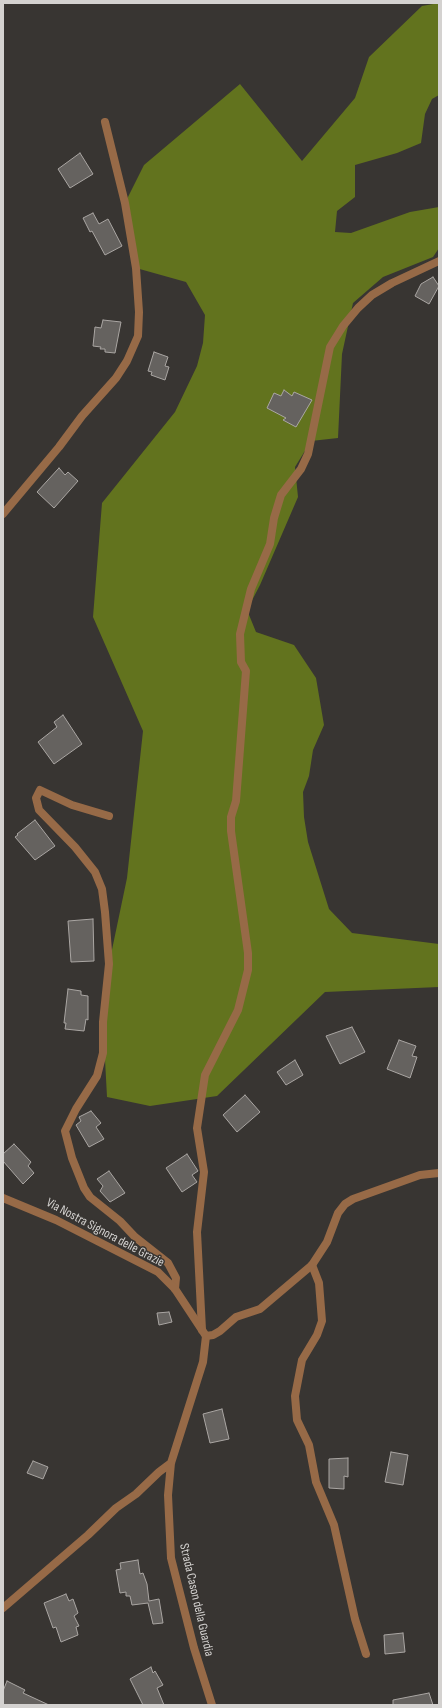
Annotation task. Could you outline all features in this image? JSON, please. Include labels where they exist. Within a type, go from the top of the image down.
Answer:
[{"type":"street","points":[[3,514],[59,447],[82,416],[116,378],[127,361],[138,336],[139,312],[136,268],[125,203],[105,122]]},
{"type":"street","name":"Strada Cason della Guardia","points":[[212,1705],[194,1648],[171,1558],[168,1495],[171,1463],[203,1362],[204,1333],[197,1232],[204,1172],[197,1128],[205,1075],[238,1010],[244,993],[248,970],[248,953],[231,831],[231,817],[236,801],[246,671],[241,662],[240,634],[251,589],[270,544],[274,518],[281,495],[301,469],[308,454],[330,347],[348,320],[372,295],[392,283],[439,261]]},
{"type":"street","points":[[109,816],[72,805],[40,790],[36,798],[39,810],[70,841],[96,872],[102,889],[106,912],[109,964],[103,1022],[103,1053],[98,1076],[76,1109],[65,1131],[72,1158],[84,1188],[90,1197],[120,1221],[135,1237],[168,1264],[176,1278],[175,1289]]},
{"type":"street","points":[[204,1333],[213,1335],[236,1317],[260,1309],[312,1265],[327,1242],[338,1214],[346,1204],[353,1199],[420,1175],[439,1173]]},
{"type":"street","name":"Via Nostra Signora delle Grazie","points":[[3,1198],[26,1206],[56,1220],[158,1272],[175,1289],[204,1333]]},
{"type":"street","points":[[312,1265],[319,1283],[322,1321],[317,1335],[302,1360],[294,1396],[297,1420],[309,1445],[316,1482],[334,1525],[355,1619],[366,1654]]},
{"type":"street","points":[[3,1608],[88,1536],[116,1508],[136,1494],[159,1472],[171,1463]]},
{"type":"green space","points":[[439,3],[439,95],[432,99],[425,114],[421,143],[397,153],[355,165],[355,197],[337,211],[335,232],[351,233],[410,212],[439,207],[439,248],[433,257],[383,277],[353,303],[342,354],[338,438],[311,441],[295,467],[298,497],[260,585],[247,610],[256,632],[294,645],[316,678],[324,725],[313,750],[309,776],[303,792],[304,817],[308,842],[329,909],[352,933],[439,944],[439,987],[325,992],[217,1096],[150,1106],[107,1097],[103,1022],[109,964],[127,878],[143,731],[93,617],[102,503],[175,412],[197,366],[203,343],[205,315],[186,282],[136,268],[125,203],[144,165],[240,84],[302,161],[355,98],[369,57],[422,6]]},
{"type":"building","points":[[80,153],[93,174],[70,188],[58,169]]},
{"type":"building","points":[[93,213],[99,224],[108,219],[122,246],[105,255],[83,218]]},
{"type":"building","points":[[433,277],[439,286],[429,304],[415,296],[421,284]]},
{"type":"building","points":[[103,320],[121,322],[115,353],[105,352],[105,349],[100,349],[101,347],[93,346],[95,327],[101,328]]},
{"type":"building","points":[[154,352],[168,357],[165,366],[169,367],[165,380],[151,375],[152,372],[148,371]]},
{"type":"building","points":[[284,390],[292,396],[294,392],[312,400],[296,427],[283,420],[286,418],[267,408],[274,393],[281,396]]},
{"type":"building","points":[[59,468],[65,475],[68,472],[78,481],[54,508],[37,492]]},
{"type":"building","points":[[63,715],[82,744],[54,764],[38,742],[57,727],[54,722]]},
{"type":"building","points":[[35,820],[55,846],[35,860],[15,837]]},
{"type":"building","points":[[93,919],[94,961],[71,962],[68,921]]},
{"type":"building","points":[[68,989],[81,991],[81,995],[88,996],[88,1020],[86,1019],[84,1031],[65,1029],[66,1023],[64,1023]]},
{"type":"building","points":[[352,1027],[365,1052],[340,1064],[326,1036]]},
{"type":"building","points":[[399,1040],[416,1046],[412,1056],[417,1057],[410,1078],[387,1069]]},
{"type":"building","points":[[295,1060],[303,1075],[286,1085],[277,1072]]},
{"type":"building","points":[[245,1095],[260,1112],[237,1132],[223,1115]]},
{"type":"building","points":[[91,1111],[101,1123],[96,1127],[104,1139],[89,1147],[76,1125],[81,1121],[79,1117]]},
{"type":"building","points":[[14,1144],[31,1162],[28,1166],[34,1173],[23,1184],[3,1161],[3,1154]]},
{"type":"building","points":[[187,1154],[198,1171],[192,1175],[197,1182],[182,1192],[166,1168]]},
{"type":"building","points":[[109,1171],[125,1193],[110,1202],[100,1191],[103,1186],[97,1179]]},
{"type":"building","points":[[169,1312],[172,1322],[159,1325],[157,1313]]},
{"type":"building","points":[[222,1409],[229,1439],[210,1443],[203,1414]]},
{"type":"building","points":[[391,1452],[408,1455],[403,1485],[385,1482]]},
{"type":"building","points":[[348,1458],[348,1477],[344,1476],[344,1489],[329,1488],[329,1459]]},
{"type":"building","points":[[33,1461],[48,1467],[43,1479],[27,1473]]},
{"type":"building","points":[[138,1560],[140,1574],[143,1573],[147,1584],[149,1601],[159,1599],[163,1623],[153,1624],[148,1603],[132,1605],[130,1596],[126,1596],[126,1592],[120,1593],[116,1570],[121,1569],[120,1563]]},
{"type":"building","points":[[66,1594],[69,1601],[73,1599],[78,1613],[74,1616],[79,1626],[76,1627],[78,1635],[61,1642],[56,1627],[53,1628],[44,1603]]},
{"type":"building","points":[[403,1633],[405,1652],[385,1654],[384,1635]]},
{"type":"building","points":[[151,1667],[153,1673],[155,1671],[163,1685],[157,1688],[164,1705],[143,1705],[130,1679]]},
{"type":"building","points":[[7,1681],[25,1690],[23,1693],[49,1705],[3,1705],[3,1691]]},
{"type":"building","points":[[429,1693],[433,1705],[393,1705],[393,1700]]}]
